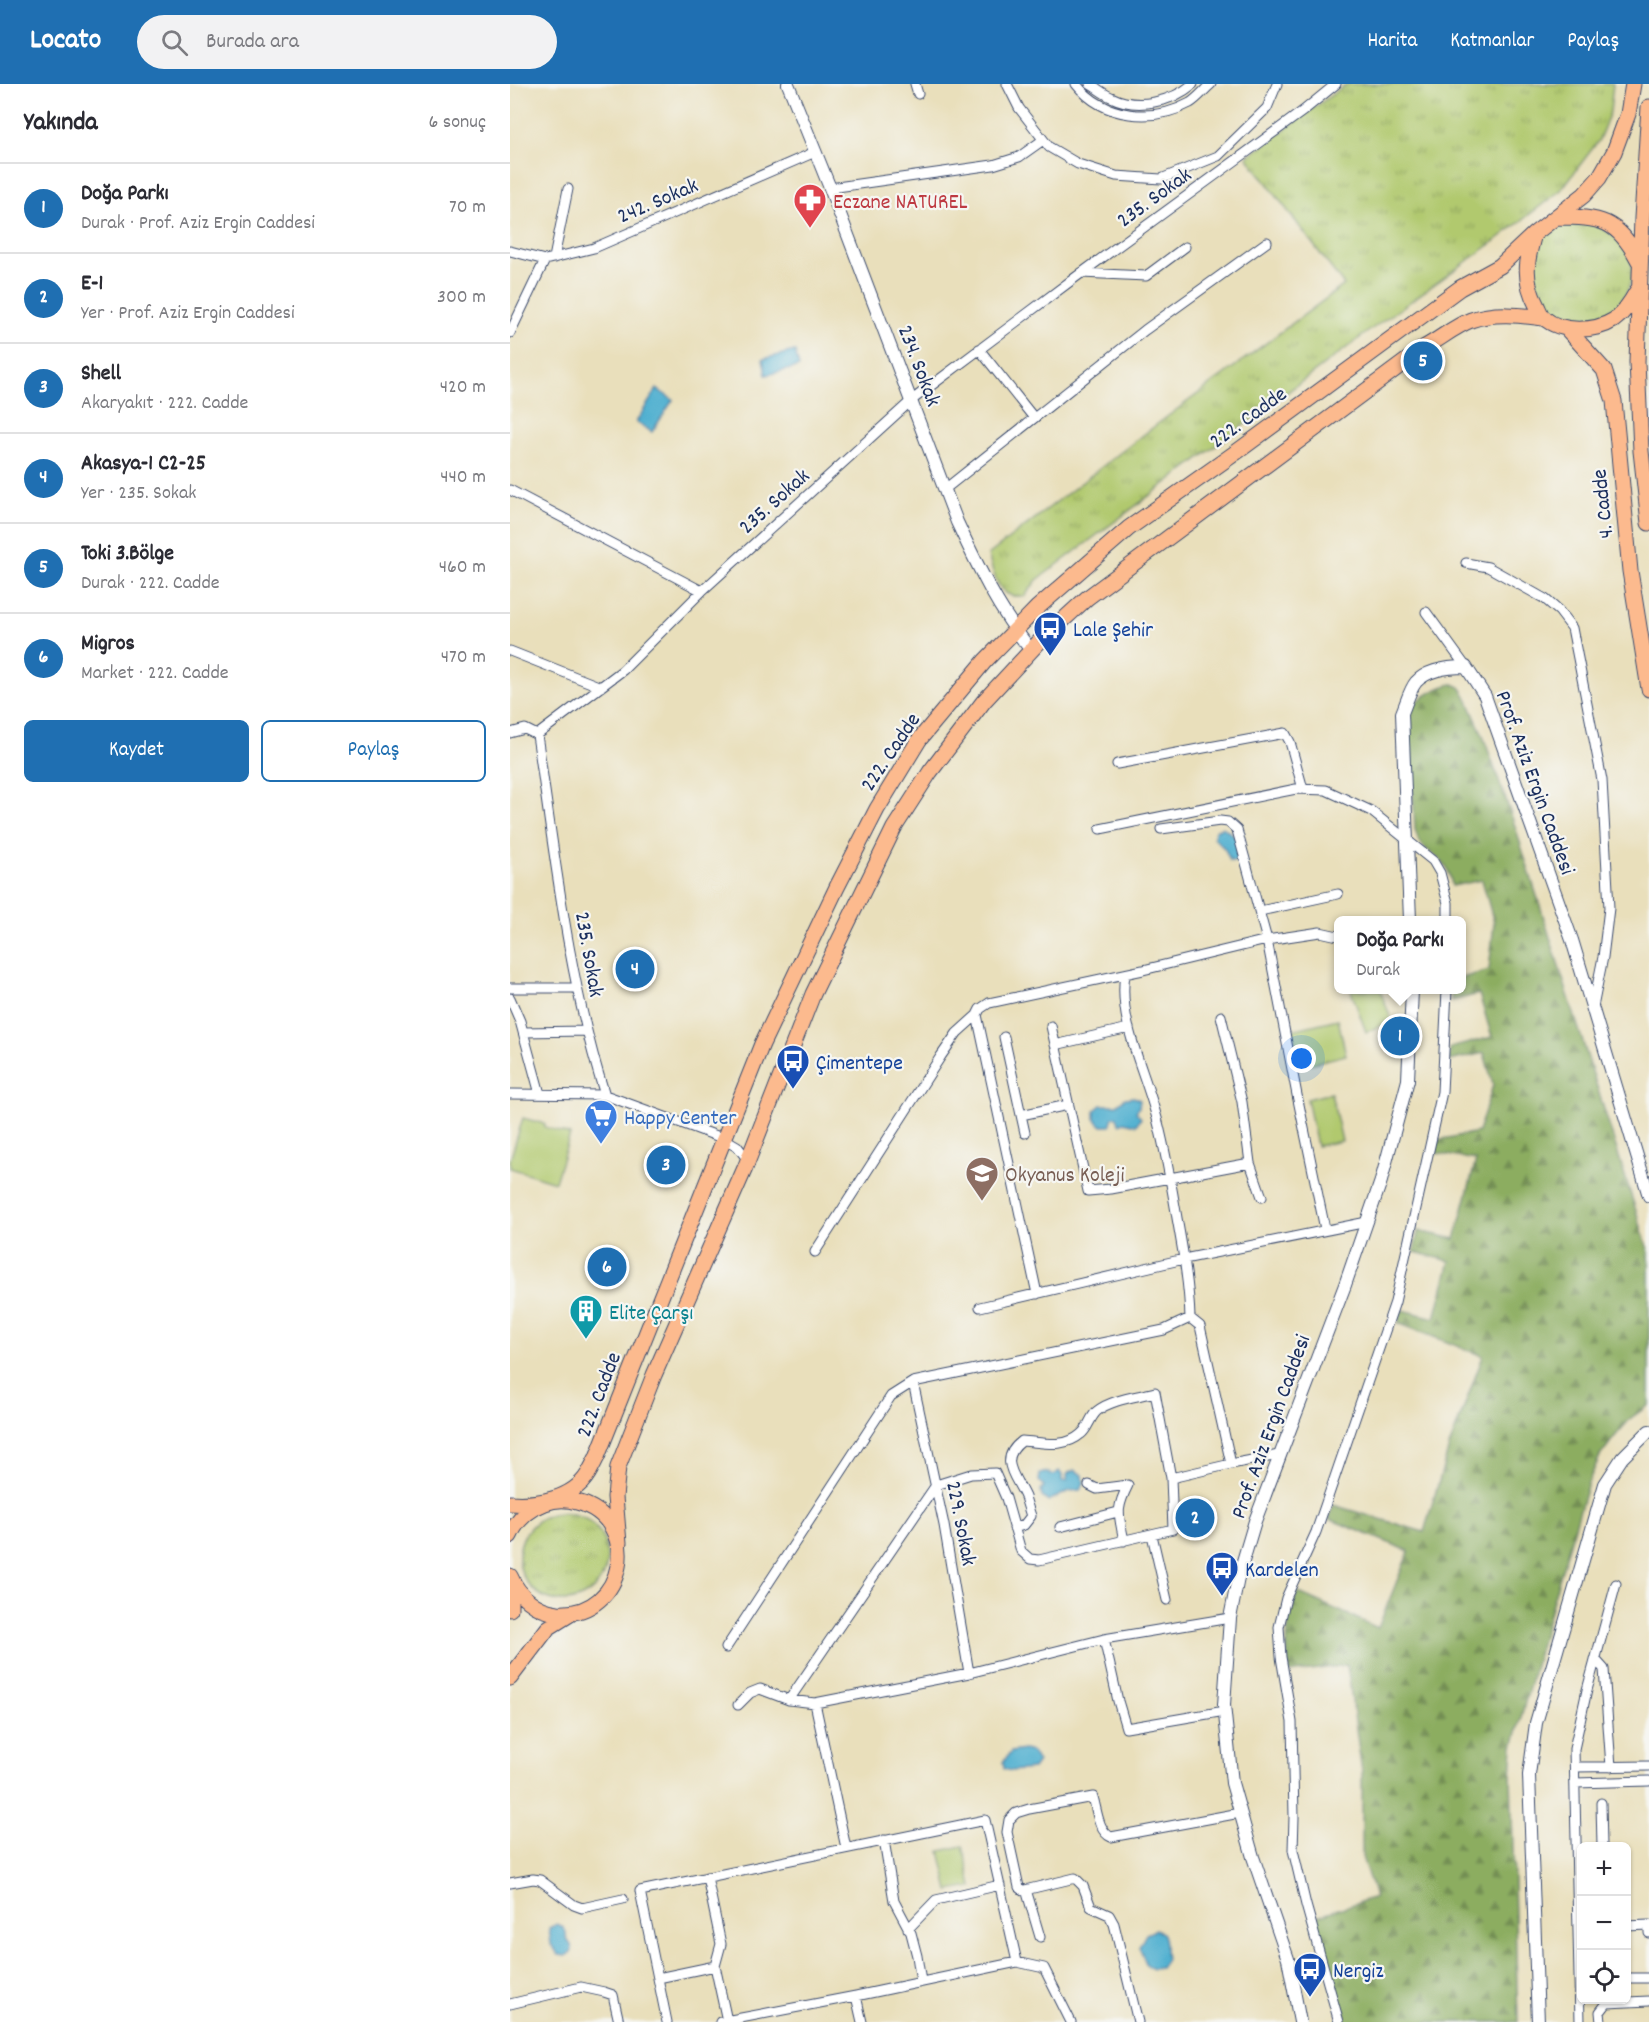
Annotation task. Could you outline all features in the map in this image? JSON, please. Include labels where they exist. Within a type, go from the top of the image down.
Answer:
[{"type":"main road","points":[[1633,84],[1628,114],[1614,152],[1599,178],[1584,195],[1534,234],[1527,259],[1526,278],[1532,297],[1543,318],[1568,330],[1596,328],[1614,320],[1628,307],[1638,290],[1649,107]]},
{"type":"main road","points":[[1556,217],[1598,219],[1615,227],[1629,240],[1640,261]]},
{"type":"main road","name":"222. Cadde","points":[[510,1536],[520,1518],[534,1507],[574,1489],[587,1476],[597,1457],[762,1044],[837,887],[878,809],[919,740],[985,661],[1015,630],[1129,528],[1247,445],[1460,288],[1500,266],[1534,234]]},
{"type":"main road","name":"4. Cadde","points":[[1638,290],[1637,373],[1641,451],[1649,523]]},
{"type":"main road","name":"222. Cadde","points":[[574,1612],[591,1606],[605,1594],[615,1579],[620,1561],[615,1497],[618,1467],[654,1376],[748,1160],[813,993],[894,828],[930,772],[984,701],[1031,650],[1087,598],[1425,347],[1469,321],[1489,315],[1543,318]]},
{"type":"main road","name":"4. Cadde","points":[[1568,330],[1604,370],[1614,401],[1630,571],[1649,688]]},
{"type":"main road","points":[[510,1503],[569,1500],[586,1504],[601,1514],[612,1527],[619,1543]]},
{"type":"main road","points":[[510,1576],[525,1599],[540,1608],[557,1613],[574,1612]]},
{"type":"main road","points":[[510,1592],[510,1610]]},
{"type":"main road","points":[[510,1678],[548,1628],[574,1612]]},
{"type":"street","points":[[915,84],[918,94]]},
{"type":"street","points":[[1007,84],[1019,108],[1048,147],[1077,164],[1116,176],[1161,179],[1218,156],[1267,108],[1277,84]]},
{"type":"street","points":[[1076,84],[1084,94],[1108,109],[1137,116],[1166,113],[1192,102],[1211,84]]},
{"type":"street","points":[[1090,84],[1112,98],[1137,104],[1161,101],[1185,91],[1193,84]]},
{"type":"street","name":"235. Sokak","points":[[605,1095],[576,988],[537,735],[623,670],[702,591],[912,400],[1304,111],[1336,84]]},
{"type":"street","name":"234. Sokak","points":[[788,85],[912,400],[957,522],[981,575],[1015,630],[1031,650]]},
{"type":"street","points":[[830,188],[993,165],[1019,157],[1043,140]]},
{"type":"street","name":"242. Sokak","points":[[510,251],[550,259],[594,248],[815,152]]},
{"type":"street","points":[[510,333],[550,259],[568,189]]},
{"type":"street","points":[[945,489],[1145,330],[1267,242]]},
{"type":"street","points":[[1082,273],[1146,276],[1185,247]]},
{"type":"street","points":[[979,349],[1034,418]]},
{"type":"street","points":[[510,490],[702,591]]},
{"type":"street","points":[[1466,563],[1488,567],[1545,599],[1559,611],[1572,628],[1602,780],[1609,908],[1593,1007]]},
{"type":"street","points":[[1426,612],[1466,667]]},
{"type":"street","points":[[510,651],[602,687]]},
{"type":"street","points":[[1410,916],[1402,713],[1416,682],[1434,671],[1466,667]]},
{"type":"street","name":"Prof. Aziz Ergin Caddesi","points":[[1466,667],[1485,696],[1572,940],[1649,1196]]},
{"type":"street","points":[[510,733],[525,729],[537,735]]},
{"type":"street","points":[[1117,764],[1285,733],[1290,742],[1303,789]]},
{"type":"street","points":[[1100,829],[1296,789],[1326,790],[1371,812],[1433,861],[1440,873],[1448,903],[1448,916]]},
{"type":"street","points":[[1161,829],[1220,821],[1228,822],[1234,825],[1242,842],[1267,940],[1325,1229]]},
{"type":"street","points":[[1260,911],[1338,894]]},
{"type":"street","points":[[815,1252],[957,1033],[989,1003],[1267,940],[1320,932],[1334,935]]},
{"type":"street","points":[[1125,974],[1123,988],[1129,1028],[1156,1112],[1170,1178],[1190,1290],[1190,1318]]},
{"type":"street","points":[[510,987],[576,988]]},
{"type":"street","name":"Prof. Aziz Ergin Caddesi","points":[[1299,2022],[1288,1959],[1253,1857],[1232,1783],[1225,1711],[1230,1618],[1238,1578],[1255,1521],[1345,1285],[1381,1180],[1408,1080],[1412,994]]},
{"type":"street","points":[[1339,2022],[1293,1850],[1292,1722],[1281,1657],[1279,1627],[1286,1598],[1316,1532],[1395,1302],[1442,1092],[1447,994]]},
{"type":"street","points":[[510,998],[523,1032],[540,1094]]},
{"type":"street","points":[[977,1015],[1037,1294]]},
{"type":"street","points":[[1221,1016],[1242,1102],[1250,1163],[1262,1197]]},
{"type":"street","points":[[1051,1026],[1088,1191],[1111,1189],[1250,1163]]},
{"type":"street","points":[[1055,1045],[1129,1028]]},
{"type":"street","points":[[523,1032],[586,1031]]},
{"type":"street","points":[[1004,1037],[1025,1133]]},
{"type":"street","points":[[510,1094],[605,1095],[725,1138],[737,1146],[748,1160]]},
{"type":"street","points":[[1021,1115],[1068,1105]]},
{"type":"street","points":[[980,1307],[1184,1259],[1367,1221]]},
{"type":"street","points":[[726,1648],[891,1396],[913,1382],[1164,1330],[1190,1318]]},
{"type":"street","points":[[1190,1318],[1200,1326],[1231,1464]]},
{"type":"street","name":"229. Sokak","points":[[913,1382],[944,1525],[969,1673]]},
{"type":"street","points":[[789,1700],[936,1485],[971,1474],[995,1473],[1006,1498],[1014,1528],[1021,1551],[1030,1559],[1040,1560],[1173,1529],[1171,1478],[1155,1392],[1108,1405],[1096,1412],[1082,1434],[1071,1441],[1053,1444],[1022,1442],[1012,1449],[1009,1460],[1011,1469],[1031,1516],[1024,1526],[1014,1528]]},
{"type":"street","points":[[1538,2022],[1529,1775],[1536,1723],[1605,1484],[1622,1458],[1649,1431]]},
{"type":"street","points":[[1171,1478],[1279,1455]]},
{"type":"street","points":[[1089,1485],[1097,1489],[1128,1485],[1119,1503],[1118,1512],[1124,1541]]},
{"type":"street","points":[[1060,1527],[1118,1512]]},
{"type":"street","points":[[1152,1535],[1167,1600]]},
{"type":"street","points":[[1578,1842],[1574,1749],[1595,1659],[1616,1584]]},
{"type":"street","points":[[738,1705],[750,1693],[760,1689],[789,1700],[815,1703],[969,1673],[1104,1639],[1230,1618]]},
{"type":"street","points":[[1104,1639],[1126,1728],[1225,1711]]},
{"type":"street","points":[[1595,1659],[1604,1669],[1611,1767]]},
{"type":"street","points":[[815,1703],[846,1848]]},
{"type":"street","points":[[1575,1767],[1649,1766]]},
{"type":"street","points":[[1575,1783],[1649,1781]]},
{"type":"street","points":[[1040,1937],[1025,1890],[1020,1887],[1007,1832],[1009,1820],[1016,1813],[1093,1797],[1101,1829],[1111,1837],[1240,1813]]},
{"type":"street","points":[[1600,1803],[1602,1842]]},
{"type":"street","points":[[667,2022],[640,1891],[985,1820],[1017,1962]]},
{"type":"street","points":[[884,1840],[894,1901],[908,1929],[917,1956],[921,1982]]},
{"type":"street","points":[[707,1877],[721,1944],[715,1966],[723,2021],[1017,1962],[1044,1968],[1071,2022]]},
{"type":"street","points":[[1025,1890],[1075,1878],[1083,1886],[1091,1907],[1109,1915],[1114,1924],[1138,2022]]},
{"type":"street","points":[[510,1883],[540,1880],[574,1905],[582,1908],[623,1899]]},
{"type":"street","points":[[908,1929],[936,1899],[1000,1885]]},
{"type":"street","points":[[1579,1896],[1580,1950]]},
{"type":"street","points":[[1631,1926],[1649,1925],[1649,1933]]},
{"type":"street","points":[[658,1978],[715,1966]]},
{"type":"street","points":[[1631,1978],[1649,1978]]},
{"type":"street","points":[[510,2004],[581,1987],[613,1995],[620,2022]]},
{"type":"street","points":[[856,1996],[862,2022]]},
{"type":"street","points":[[1600,2022],[1600,2012],[1606,2003],[1649,2001]]},
{"type":"street","points":[[1580,2004],[1580,2022]]},
{"type":"green space","points":[[1349,84],[1613,84],[1610,112],[1599,140],[1561,190],[1037,580],[1025,596],[1013,596],[1005,592],[995,578],[988,555],[1156,425],[1344,285],[1247,157]]},
{"type":"green space","points":[[1586,217],[1627,246],[1631,255],[1632,273],[1629,288],[1613,309],[1590,320],[1577,320],[1550,311],[1537,299],[1533,283],[1532,248],[1554,223]]},
{"type":"green space","points":[[1453,684],[1460,687],[1482,733],[1513,820],[1649,1252],[1649,1405],[1631,1418],[1617,1434],[1600,1456],[1588,1483],[1550,1610],[1513,1747],[1511,1777],[1518,2022],[1345,2022],[1314,1917],[1375,1897],[1362,1857],[1362,1772],[1347,1665],[1289,1673],[1287,1651],[1291,1613],[1297,1592],[1378,1628],[1409,1551],[1329,1519],[1333,1505],[1424,1532],[1449,1447],[1483,1356],[1398,1323],[1402,1310],[1435,1318],[1450,1261],[1414,1252],[1418,1231],[1455,1239],[1476,1160],[1436,1153],[1438,1140],[1478,1132],[1493,1085],[1484,1053],[1449,1061],[1450,1048],[1492,1037],[1479,994],[1451,1001],[1452,994],[1466,994],[1466,977],[1489,970],[1494,923],[1482,880],[1452,886],[1446,867],[1425,848],[1415,829],[1410,710],[1417,701],[1442,687]]},
{"type":"green space","points":[[1352,994],[1382,994],[1392,1021],[1366,1032]]},
{"type":"green space","points":[[1338,1019],[1346,1055],[1301,1066],[1292,1030]]},
{"type":"green space","points":[[1331,1093],[1342,1141],[1317,1146],[1307,1099]]},
{"type":"green space","points":[[523,1118],[545,1124],[545,1127],[570,1135],[555,1182],[510,1168],[510,1160]]},
{"type":"green space","points":[[563,1513],[580,1517],[594,1526],[603,1540],[607,1557],[603,1574],[594,1588],[580,1597],[563,1601],[546,1597],[532,1588],[523,1574],[519,1557],[523,1540],[532,1526],[546,1517]]},
{"type":"green space","points":[[963,1846],[972,1887],[949,1891],[940,1851]]},
{"type":"water","points":[[795,351],[799,367],[766,375],[763,359]]},
{"type":"water","points":[[657,389],[673,400],[652,432],[636,422]]},
{"type":"water","points":[[1223,827],[1238,839],[1237,861],[1230,861],[1225,849],[1214,838],[1215,830]]},
{"type":"water","points":[[1134,1097],[1140,1100],[1136,1112],[1141,1118],[1136,1125],[1124,1122],[1119,1124],[1117,1117],[1113,1117],[1110,1126],[1102,1126],[1095,1119],[1095,1110],[1101,1105],[1117,1105],[1125,1098]]},
{"type":"water","points":[[1074,1470],[1083,1475],[1084,1483],[1080,1490],[1070,1491],[1048,1501],[1042,1497],[1041,1490],[1044,1486],[1039,1481],[1040,1474],[1046,1472],[1054,1475],[1059,1471],[1062,1481],[1067,1481],[1067,1474]]},
{"type":"water","points":[[1024,1750],[1032,1752],[1038,1762],[1033,1769],[1011,1771],[1004,1769],[1003,1762],[1011,1752]]},
{"type":"water","points":[[557,1924],[564,1929],[571,1945],[572,1951],[566,1956],[559,1955],[551,1944],[549,1928]]},
{"type":"water","points":[[1155,1930],[1164,1936],[1166,1959],[1160,1968],[1153,1969],[1146,1964],[1139,1947],[1146,1934]]},
{"type":"place","name":"Eczane NATUREL","points":[[810,229]]},
{"type":"place","name":"Toki 3.Bölge","points":[[1423,361]]},
{"type":"place","name":"Lale Şehir","points":[[1050,657]]},
{"type":"place","name":"Akasya-1 C2-25","points":[[635,969]]},
{"type":"place","name":"Doğa Parkı","points":[[1400,1036]]},
{"type":"place","name":"Çimentepe","points":[[793,1090]]},
{"type":"place","name":"Happy Center","points":[[601,1145]]},
{"type":"place","name":"Shell","points":[[666,1165]]},
{"type":"place","name":"Okyanus Koleji","points":[[982,1202]]},
{"type":"place","name":"Migros","points":[[607,1267]]},
{"type":"place","name":"Elite Çarşı","points":[[586,1340]]},
{"type":"place","name":"E-1","points":[[1195,1518]]},
{"type":"place","name":"Kardelen","points":[[1222,1597]]},
{"type":"place","name":"Nergiz","points":[[1310,1998]]}]
